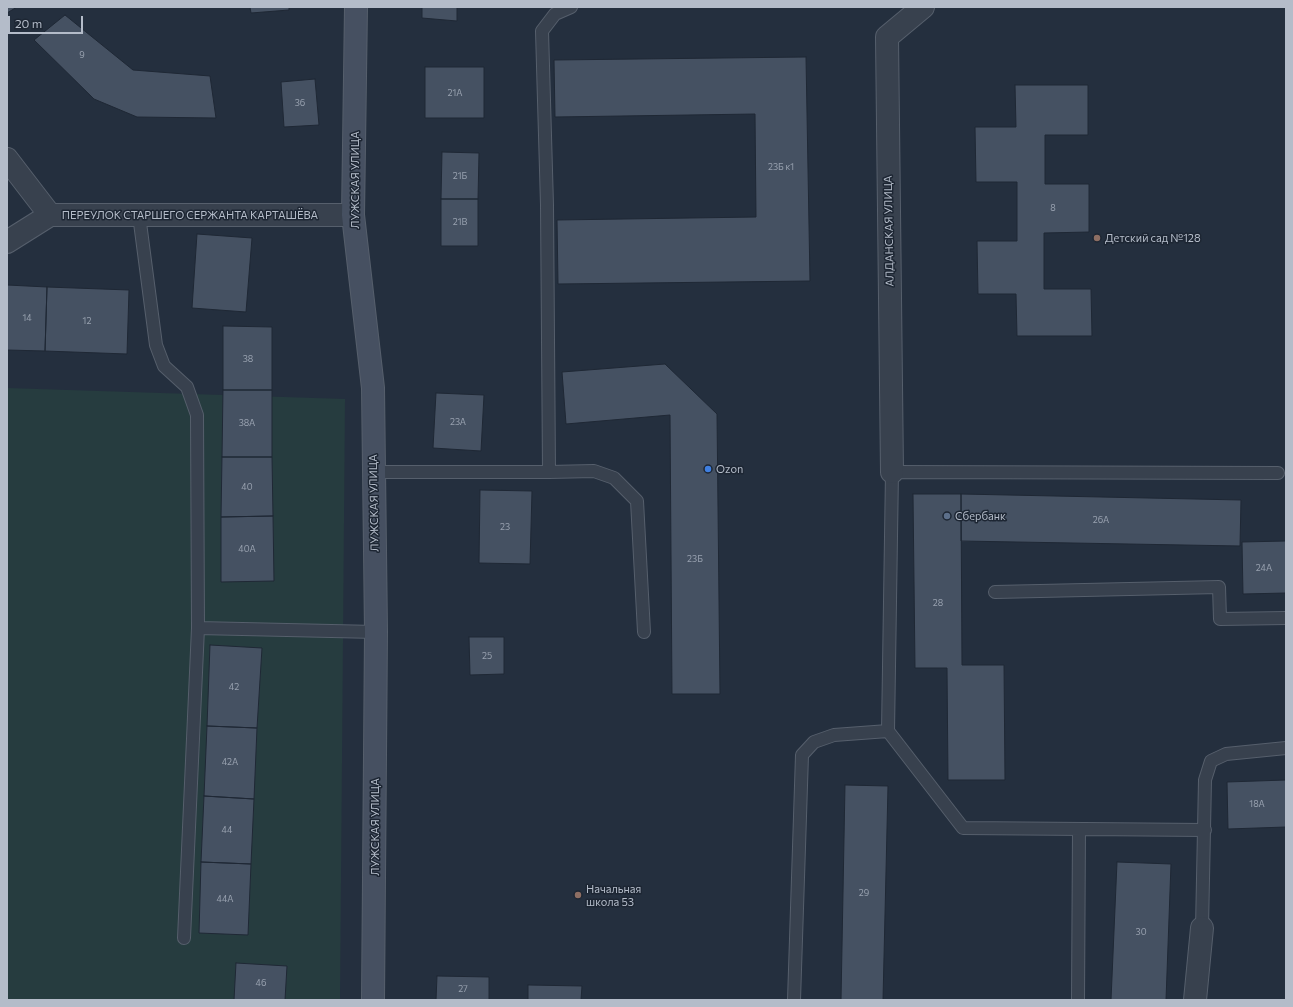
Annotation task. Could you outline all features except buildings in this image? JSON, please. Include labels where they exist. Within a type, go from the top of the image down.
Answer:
[{"type":"street","name":"ЛУЖСКАЯ УЛИЦА","points":[[356,7],[353,215],[373,388],[376,632],[374,1000]]},
{"type":"street","name":"АЛДАНСКАЯ УЛИЦА","points":[[892,472],[887,37],[923,7]]},
{"type":"street","name":"ПЕРЕУЛОК СТАРШЕГО СЕРЖАНТА КАРТАШЁВА","points":[[7,159],[50,215],[353,215]]},
{"type":"street","points":[[7,242],[50,215]]},
{"type":"street","points":[[1195,1000],[1202,928]]},
{"type":"lane","points":[[549,472],[547,205],[542,30],[555,14],[571,7]]},
{"type":"lane","points":[[140,215],[156,344],[164,366],[187,387],[197,415],[198,628],[184,938]]},
{"type":"lane","points":[[374,472],[594,471],[614,478],[637,501],[644,632]]},
{"type":"lane","points":[[1205,830],[963,828],[888,731],[892,472],[1278,473]]},
{"type":"lane","points":[[995,592],[1219,587],[1220,619],[1286,618]]},
{"type":"lane","points":[[198,628],[376,632]]},
{"type":"lane","points":[[794,1000],[802,755],[814,742],[834,735],[888,731]]},
{"type":"lane","points":[[1202,928],[1205,780],[1211,761],[1226,754],[1286,748]]},
{"type":"lane","points":[[1078,1000],[1079,829]]},
{"type":"green space","points":[[7,388],[345,399],[340,1000],[7,1000]]},
{"type":"place","name":"Детский сад №128","points":[[1097,238]]},
{"type":"place","name":"Ozon","points":[[708,469]]},
{"type":"place","name":"Сбербанк","points":[[947,516]]},
{"type":"place","name":"Начальная школа 53","points":[[578,895]]}]
